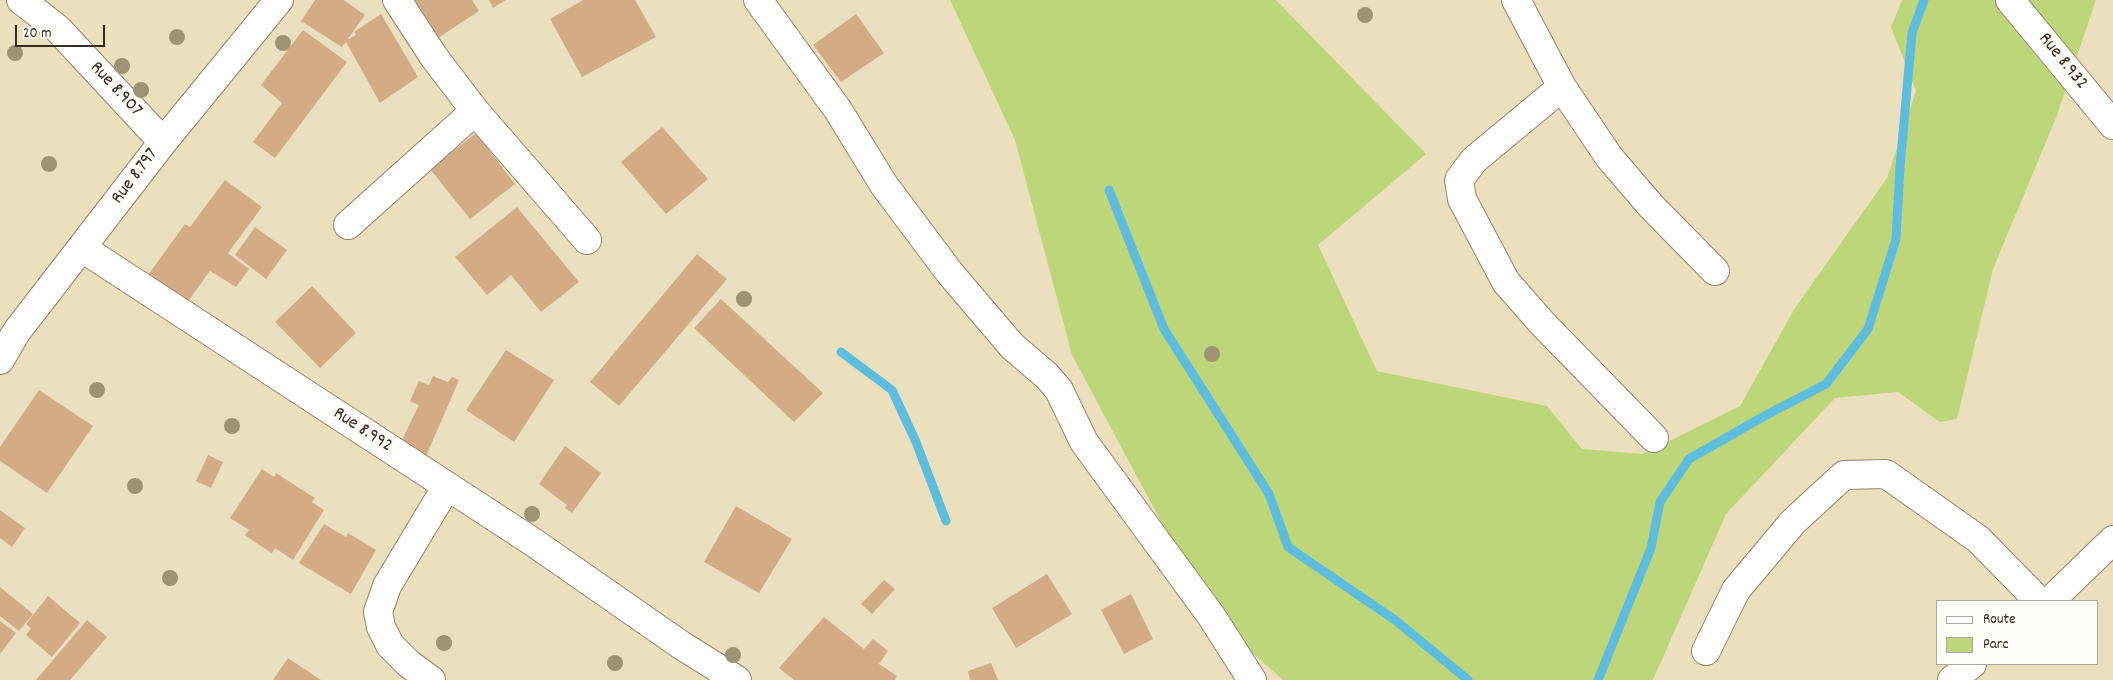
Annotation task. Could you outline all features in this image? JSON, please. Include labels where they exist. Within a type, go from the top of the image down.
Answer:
[{"type":"street","name":"Rue 8.907","points":[[21,0],[58,28],[163,142]]},
{"type":"street","points":[[397,0],[434,57],[475,111],[587,240]]},
{"type":"street","points":[[758,0],[838,110],[884,185],[948,272],[1012,346],[1047,376],[1059,390],[1084,442],[1212,617],[1252,680]]},
{"type":"street","points":[[1516,0],[1562,87],[1609,157],[1652,206],[1715,271]]},
{"type":"street","name":"Rue 8.932","points":[[2010,0],[2113,125]]},
{"type":"street","name":"Rue 8.797","points":[[0,360],[17,331],[274,2]]},
{"type":"street","points":[[1562,87],[1474,160],[1459,180],[1462,199],[1506,282],[1542,323],[1654,438]]},
{"type":"street","points":[[348,225],[475,111]]},
{"type":"street","name":"Rue 8.992","points":[[82,248],[533,542],[681,645],[737,680]]},
{"type":"street","points":[[1706,651],[1736,590],[1793,522],[1844,475],[1886,474],[1978,538],[2038,600]]},
{"type":"street","points":[[431,680],[409,664],[390,645],[381,627],[378,612],[386,586],[447,486]]},
{"type":"street","points":[[2051,600],[2113,540]]},
{"type":"street","points":[[1952,680],[1971,665]]},
{"type":"green space","points":[[950,0],[1276,0],[1426,154],[1318,245],[1377,371],[1547,406],[1582,449],[1643,454],[1740,406],[1795,308],[1887,178],[1916,91],[1891,27],[1902,0],[2096,0],[2056,118],[1993,269],[1957,419],[1940,422],[1898,392],[1835,398],[1726,514],[1653,680],[1283,680],[1212,617],[1072,355],[1015,140]]},
{"type":"building","points":[[315,0],[344,0],[365,15],[347,40],[356,35],[354,32],[381,14],[418,77],[380,103],[346,42],[342,47],[301,21]]},
{"type":"building","points":[[409,0],[472,0],[479,11],[435,40]]},
{"type":"building","points":[[489,0],[506,0],[493,8]]},
{"type":"building","points":[[583,0],[635,0],[656,37],[582,77],[550,19]]},
{"type":"building","points":[[856,14],[884,53],[841,82],[813,45]]},
{"type":"building","points":[[303,30],[347,62],[275,158],[253,142],[282,103],[261,85]]},
{"type":"building","points":[[662,127],[708,179],[666,214],[621,162]]},
{"type":"building","points":[[476,133],[515,184],[470,219],[430,169]]},
{"type":"building","points":[[225,180],[262,207],[228,253],[249,269],[236,287],[210,271],[186,304],[148,275],[185,224],[190,227]]},
{"type":"building","points":[[517,207],[579,282],[541,312],[511,275],[487,295],[455,257]]},
{"type":"building","points":[[255,227],[287,250],[266,279],[235,255]]},
{"type":"building","points":[[697,254],[727,279],[619,406],[590,382]]},
{"type":"building","points":[[312,286],[356,333],[320,368],[275,322]]},
{"type":"building","points":[[721,299],[823,393],[794,422],[694,328]]},
{"type":"building","points":[[506,350],[554,380],[514,442],[466,410]]},
{"type":"building","points":[[433,376],[448,382],[452,377],[459,380],[424,461],[397,450],[419,405],[410,401],[419,381],[429,385]]},
{"type":"building","points":[[39,390],[93,426],[47,493],[0,461],[0,447]]},
{"type":"building","points":[[565,446],[601,473],[572,513],[565,508],[567,505],[539,484]]},
{"type":"building","points":[[208,455],[223,462],[211,488],[196,481]]},
{"type":"building","points":[[262,469],[274,477],[276,473],[315,498],[312,502],[324,510],[293,560],[275,548],[272,553],[259,545],[245,535],[249,530],[230,518]]},
{"type":"building","points":[[736,506],[792,539],[759,593],[704,562]]},
{"type":"building","points":[[0,510],[25,528],[12,547],[0,538]]},
{"type":"building","points":[[324,524],[346,537],[348,533],[376,550],[351,594],[299,563]]},
{"type":"building","points":[[1047,574],[1072,614],[1016,648],[992,608]]},
{"type":"building","points":[[884,580],[895,589],[872,614],[861,604]]},
{"type":"building","points":[[0,587],[33,614],[19,631],[0,616]]},
{"type":"building","points":[[1131,594],[1153,639],[1124,654],[1101,610]]},
{"type":"building","points":[[48,596],[80,623],[52,657],[26,635],[31,628],[26,624]]},
{"type":"building","points":[[824,617],[864,649],[873,639],[888,651],[879,664],[897,676],[895,680],[794,680],[779,668]]},
{"type":"building","points":[[87,620],[107,637],[70,680],[36,680]]},
{"type":"building","points":[[0,621],[16,633],[0,654]]},
{"type":"building","points":[[288,658],[321,680],[273,680]]},
{"type":"building","points":[[991,663],[998,680],[970,680],[968,671]]},
{"type":"waterway","points":[[1598,680],[1651,548],[1660,502],[1689,459],[1768,414],[1826,384],[1868,329],[1896,239],[1900,167],[1912,33],[1924,0]]},
{"type":"waterway","points":[[1109,190],[1164,329],[1269,494],[1288,547],[1395,620],[1468,680]]},
{"type":"waterway","points":[[841,352],[892,390],[916,442],[946,521]]}]
